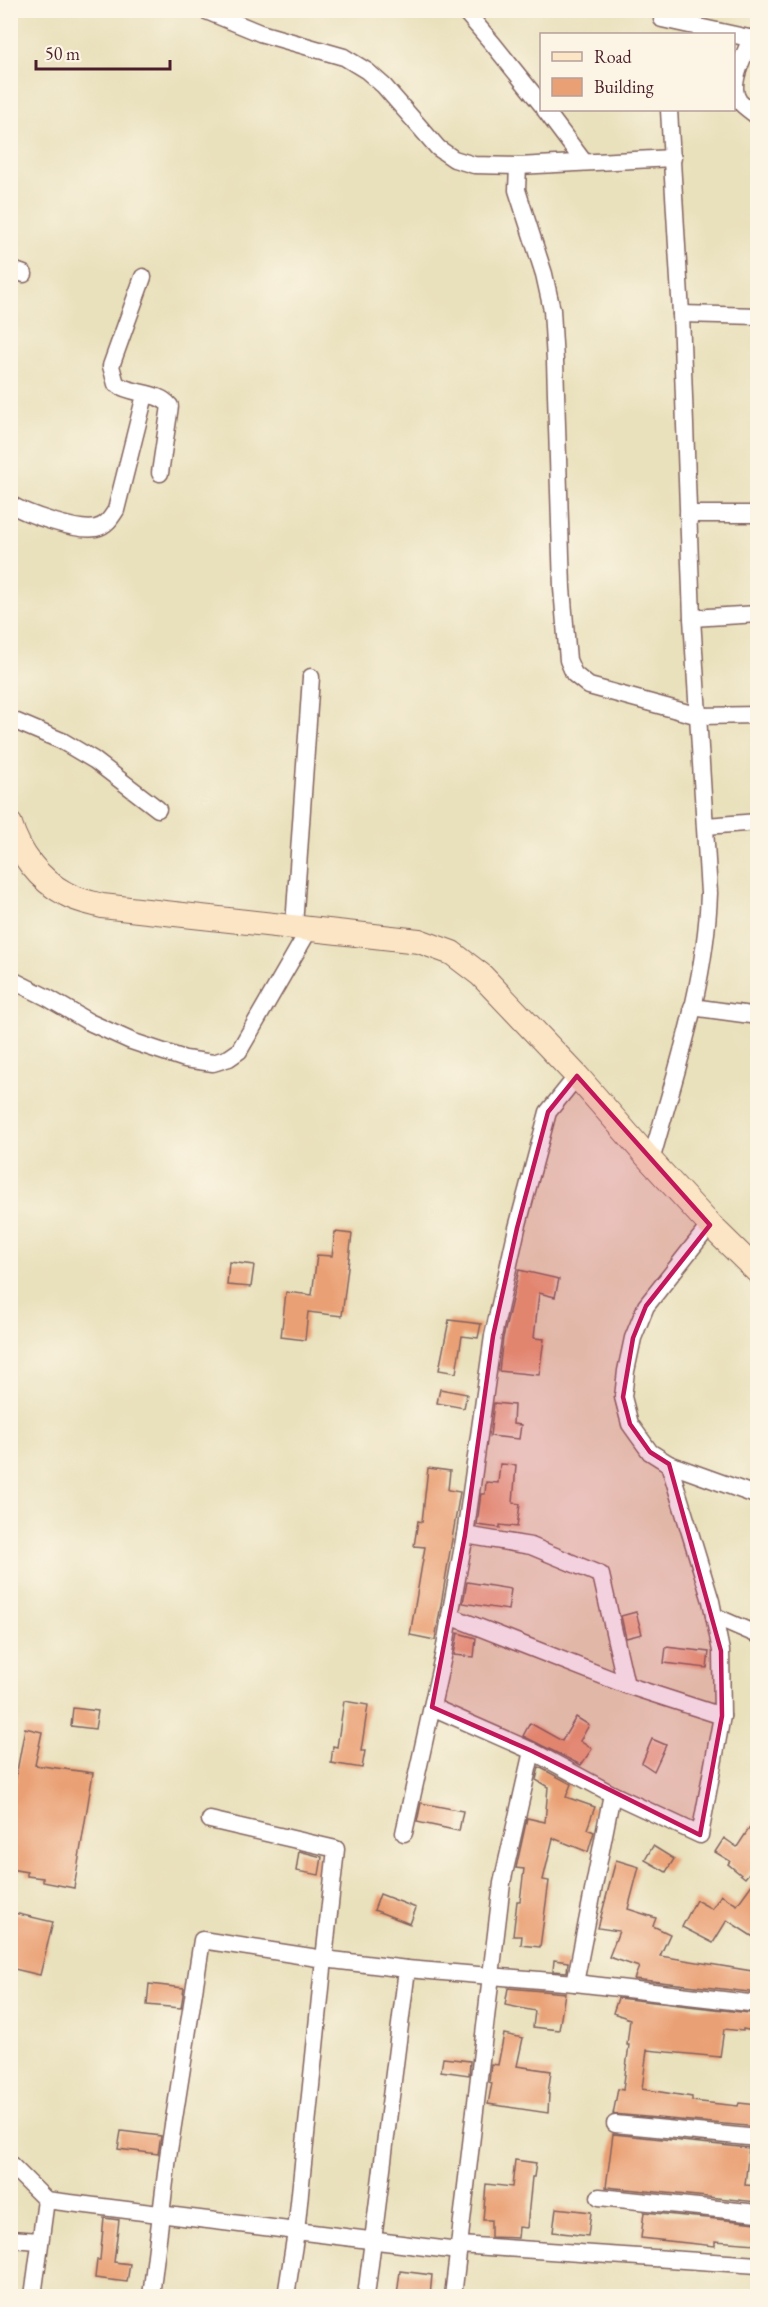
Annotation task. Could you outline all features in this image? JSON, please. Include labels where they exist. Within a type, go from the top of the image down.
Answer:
[{"type":"street","points":[[204,10],[260,33],[344,57],[368,71],[438,148],[454,159],[474,165],[518,166],[673,158]]},
{"type":"street","points":[[464,10],[540,102]]},
{"type":"street","points":[[662,21],[723,33]]},
{"type":"street","points":[[735,35],[754,39],[735,83]]},
{"type":"street","points":[[735,94],[740,102],[758,117]]},
{"type":"street","points":[[546,111],[584,162]]},
{"type":"street","points":[[651,1161],[692,1007],[708,932],[709,893],[692,618],[681,314],[669,111]]},
{"type":"street","points":[[518,166],[517,190],[544,274],[552,310],[562,588],[568,660],[574,674],[589,686],[699,717],[758,715]]},
{"type":"street","points":[[143,277],[111,366],[116,384],[124,390],[162,399],[170,406],[160,473]]},
{"type":"street","points":[[681,314],[758,316]]},
{"type":"street","points":[[10,504],[41,518],[84,529],[97,528],[109,521],[116,510],[145,395]]},
{"type":"street","points":[[688,514],[758,514]]},
{"type":"street","points":[[692,618],[758,614]]},
{"type":"street","points":[[10,979],[89,1022],[131,1041],[185,1059],[213,1063],[229,1058],[239,1051],[302,927],[311,677]]},
{"type":"street","points":[[10,719],[62,741],[94,760],[158,809]]},
{"type":"street","points":[[706,826],[758,822]]},
{"type":"street","points":[[10,824],[16,843],[39,874],[66,894],[102,906],[419,941],[452,952],[481,975],[577,1076],[710,1225],[758,1272]]},
{"type":"street","points":[[692,1007],[758,1016]]},
{"type":"street","points":[[404,1833],[450,1616],[465,1535],[493,1336],[517,1228],[548,1113],[577,1076]]},
{"type":"street","points":[[710,1225],[646,1306],[633,1338],[623,1398],[630,1424],[650,1452],[669,1464],[758,1496]]},
{"type":"street","points":[[432,1707],[532,1751],[612,1794],[700,1835],[722,1716],[721,1652],[714,1616],[669,1464]]},
{"type":"street","points":[[465,1535],[531,1546],[601,1575],[626,1685]]},
{"type":"street","points":[[450,1616],[626,1685],[722,1716]]},
{"type":"street","points":[[714,1616],[758,1635]]},
{"type":"street","points":[[453,2296],[502,1883],[532,1751]]},
{"type":"street","points":[[575,1983],[612,1794]]},
{"type":"street","points":[[210,1820],[336,1849],[296,2232],[286,2296]]},
{"type":"street","points":[[151,2296],[161,2213],[202,1940],[407,1969],[575,1983],[758,2004]]},
{"type":"street","points":[[366,2296],[407,1969]]},
{"type":"street","points":[[615,2124],[758,2138]]},
{"type":"street","points":[[10,2164],[46,2200],[372,2241],[758,2265]]},
{"type":"street","points":[[599,2197],[758,2213]]},
{"type":"street","points":[[33,2296],[46,2200]]},
{"type":"street","points":[[10,2239],[40,2241]]},
{"type":"highlighted area","points":[[577,1076],[710,1225],[646,1306],[633,1338],[623,1397],[630,1424],[650,1452],[669,1464],[721,1651],[722,1716],[700,1835],[532,1751],[432,1707],[465,1535],[493,1336],[517,1228],[548,1112]]},
{"type":"building","points":[[335,1232],[352,1234],[342,1316],[308,1312],[305,1340],[281,1337],[286,1292],[312,1295],[317,1255],[332,1256]]},
{"type":"building","points":[[229,1262],[254,1265],[251,1287],[227,1285]]},
{"type":"building","points":[[519,1270],[559,1279],[555,1297],[539,1293],[534,1338],[544,1339],[539,1375],[499,1371],[503,1338]]},
{"type":"building","points":[[449,1320],[481,1324],[478,1338],[462,1336],[456,1373],[439,1370]]},
{"type":"building","points":[[440,1389],[467,1394],[464,1408],[437,1403]]},
{"type":"building","points":[[494,1403],[514,1405],[513,1424],[521,1425],[519,1439],[490,1436]]},
{"type":"building","points":[[500,1464],[516,1465],[513,1503],[520,1504],[517,1527],[500,1525],[500,1528],[477,1525],[481,1494],[485,1494],[486,1482],[498,1483]]},
{"type":"building","points":[[428,1468],[450,1471],[448,1490],[460,1492],[435,1640],[410,1635],[425,1547],[414,1546],[418,1521],[422,1522]]},
{"type":"building","points":[[467,1582],[511,1589],[508,1610],[463,1603]]},
{"type":"building","points":[[636,1612],[642,1634],[626,1638],[621,1616]]},
{"type":"building","points":[[458,1633],[476,1638],[474,1657],[454,1655]]},
{"type":"building","points":[[666,1647],[709,1652],[707,1668],[664,1663]]},
{"type":"building","points":[[344,1701],[368,1705],[361,1751],[365,1751],[362,1768],[331,1763],[333,1746],[337,1747]]},
{"type":"building","points":[[73,1708],[98,1711],[95,1729],[71,1726]]},
{"type":"building","points":[[576,1717],[589,1725],[580,1741],[592,1749],[581,1765],[523,1736],[530,1723],[562,1741]]},
{"type":"building","points":[[25,1728],[42,1732],[35,1765],[93,1773],[74,1888],[43,1882],[43,1878],[27,1876],[27,1872],[10,1869],[10,1809]]},
{"type":"building","points":[[652,1739],[666,1745],[654,1771],[642,1763]]},
{"type":"building","points":[[539,1767],[571,1784],[566,1797],[595,1807],[587,1829],[594,1832],[588,1852],[553,1838],[543,1880],[549,1881],[540,1947],[521,1945],[522,1936],[513,1936],[524,1869],[516,1868],[527,1818],[545,1822],[548,1787],[536,1780]]},
{"type":"building","points":[[421,1803],[463,1811],[459,1831],[417,1822]]},
{"type":"building","points":[[758,1815],[758,1862],[745,1878],[728,1864],[730,1861],[715,1852],[724,1838],[737,1847]]},
{"type":"building","points":[[653,1846],[674,1859],[666,1872],[645,1860]]},
{"type":"building","points":[[299,1851],[322,1857],[319,1875],[296,1871]]},
{"type":"building","points":[[616,1860],[639,1867],[628,1909],[656,1918],[653,1926],[670,1934],[660,1956],[758,1972],[758,1993],[634,1979],[639,1967],[609,1957],[619,1931],[598,1928]]},
{"type":"building","points":[[758,1876],[758,1940],[727,1920],[713,1943],[682,1927],[696,1900],[712,1909],[721,1895],[737,1905]]},
{"type":"building","points":[[380,1894],[416,1908],[410,1924],[374,1910]]},
{"type":"building","points":[[10,1912],[53,1922],[40,1975],[10,1968]]},
{"type":"building","points":[[554,1960],[568,1962],[567,1972],[553,1971]]},
{"type":"building","points":[[149,1984],[184,1988],[181,2008],[147,2005]]},
{"type":"building","points":[[508,1988],[565,1993],[559,2030],[533,2027],[535,2011],[505,2005]]},
{"type":"building","points":[[618,1998],[758,2014],[758,2032],[724,2029],[720,2057],[647,2050],[642,2089],[692,2097],[692,2101],[738,2106],[739,2103],[758,2105],[758,2127],[613,2114],[618,2089],[623,2090],[629,2045],[627,2045],[630,2019],[613,2013]]},
{"type":"building","points":[[504,2034],[523,2038],[517,2066],[551,2071],[548,2113],[488,2104],[492,2083],[489,2082],[491,2064],[498,2065]]},
{"type":"building","points":[[443,2058],[470,2061],[469,2075],[441,2071]]},
{"type":"building","points":[[121,2131],[161,2136],[158,2154],[118,2149]]},
{"type":"building","points":[[613,2134],[749,2148],[745,2185],[758,2186],[758,2202],[606,2187]]},
{"type":"building","points":[[515,2160],[536,2163],[534,2177],[532,2177],[527,2228],[519,2227],[518,2238],[491,2237],[491,2220],[483,2220],[486,2184],[512,2187]]},
{"type":"building","points":[[556,2208],[591,2212],[588,2236],[553,2232]]},
{"type":"building","points":[[644,2212],[757,2223],[756,2244],[715,2241],[715,2246],[641,2238]]},
{"type":"building","points":[[104,2218],[119,2220],[114,2262],[130,2264],[127,2282],[95,2278],[97,2260],[100,2260]]},
{"type":"building","points":[[400,2271],[432,2275],[430,2296],[397,2296]]}]
